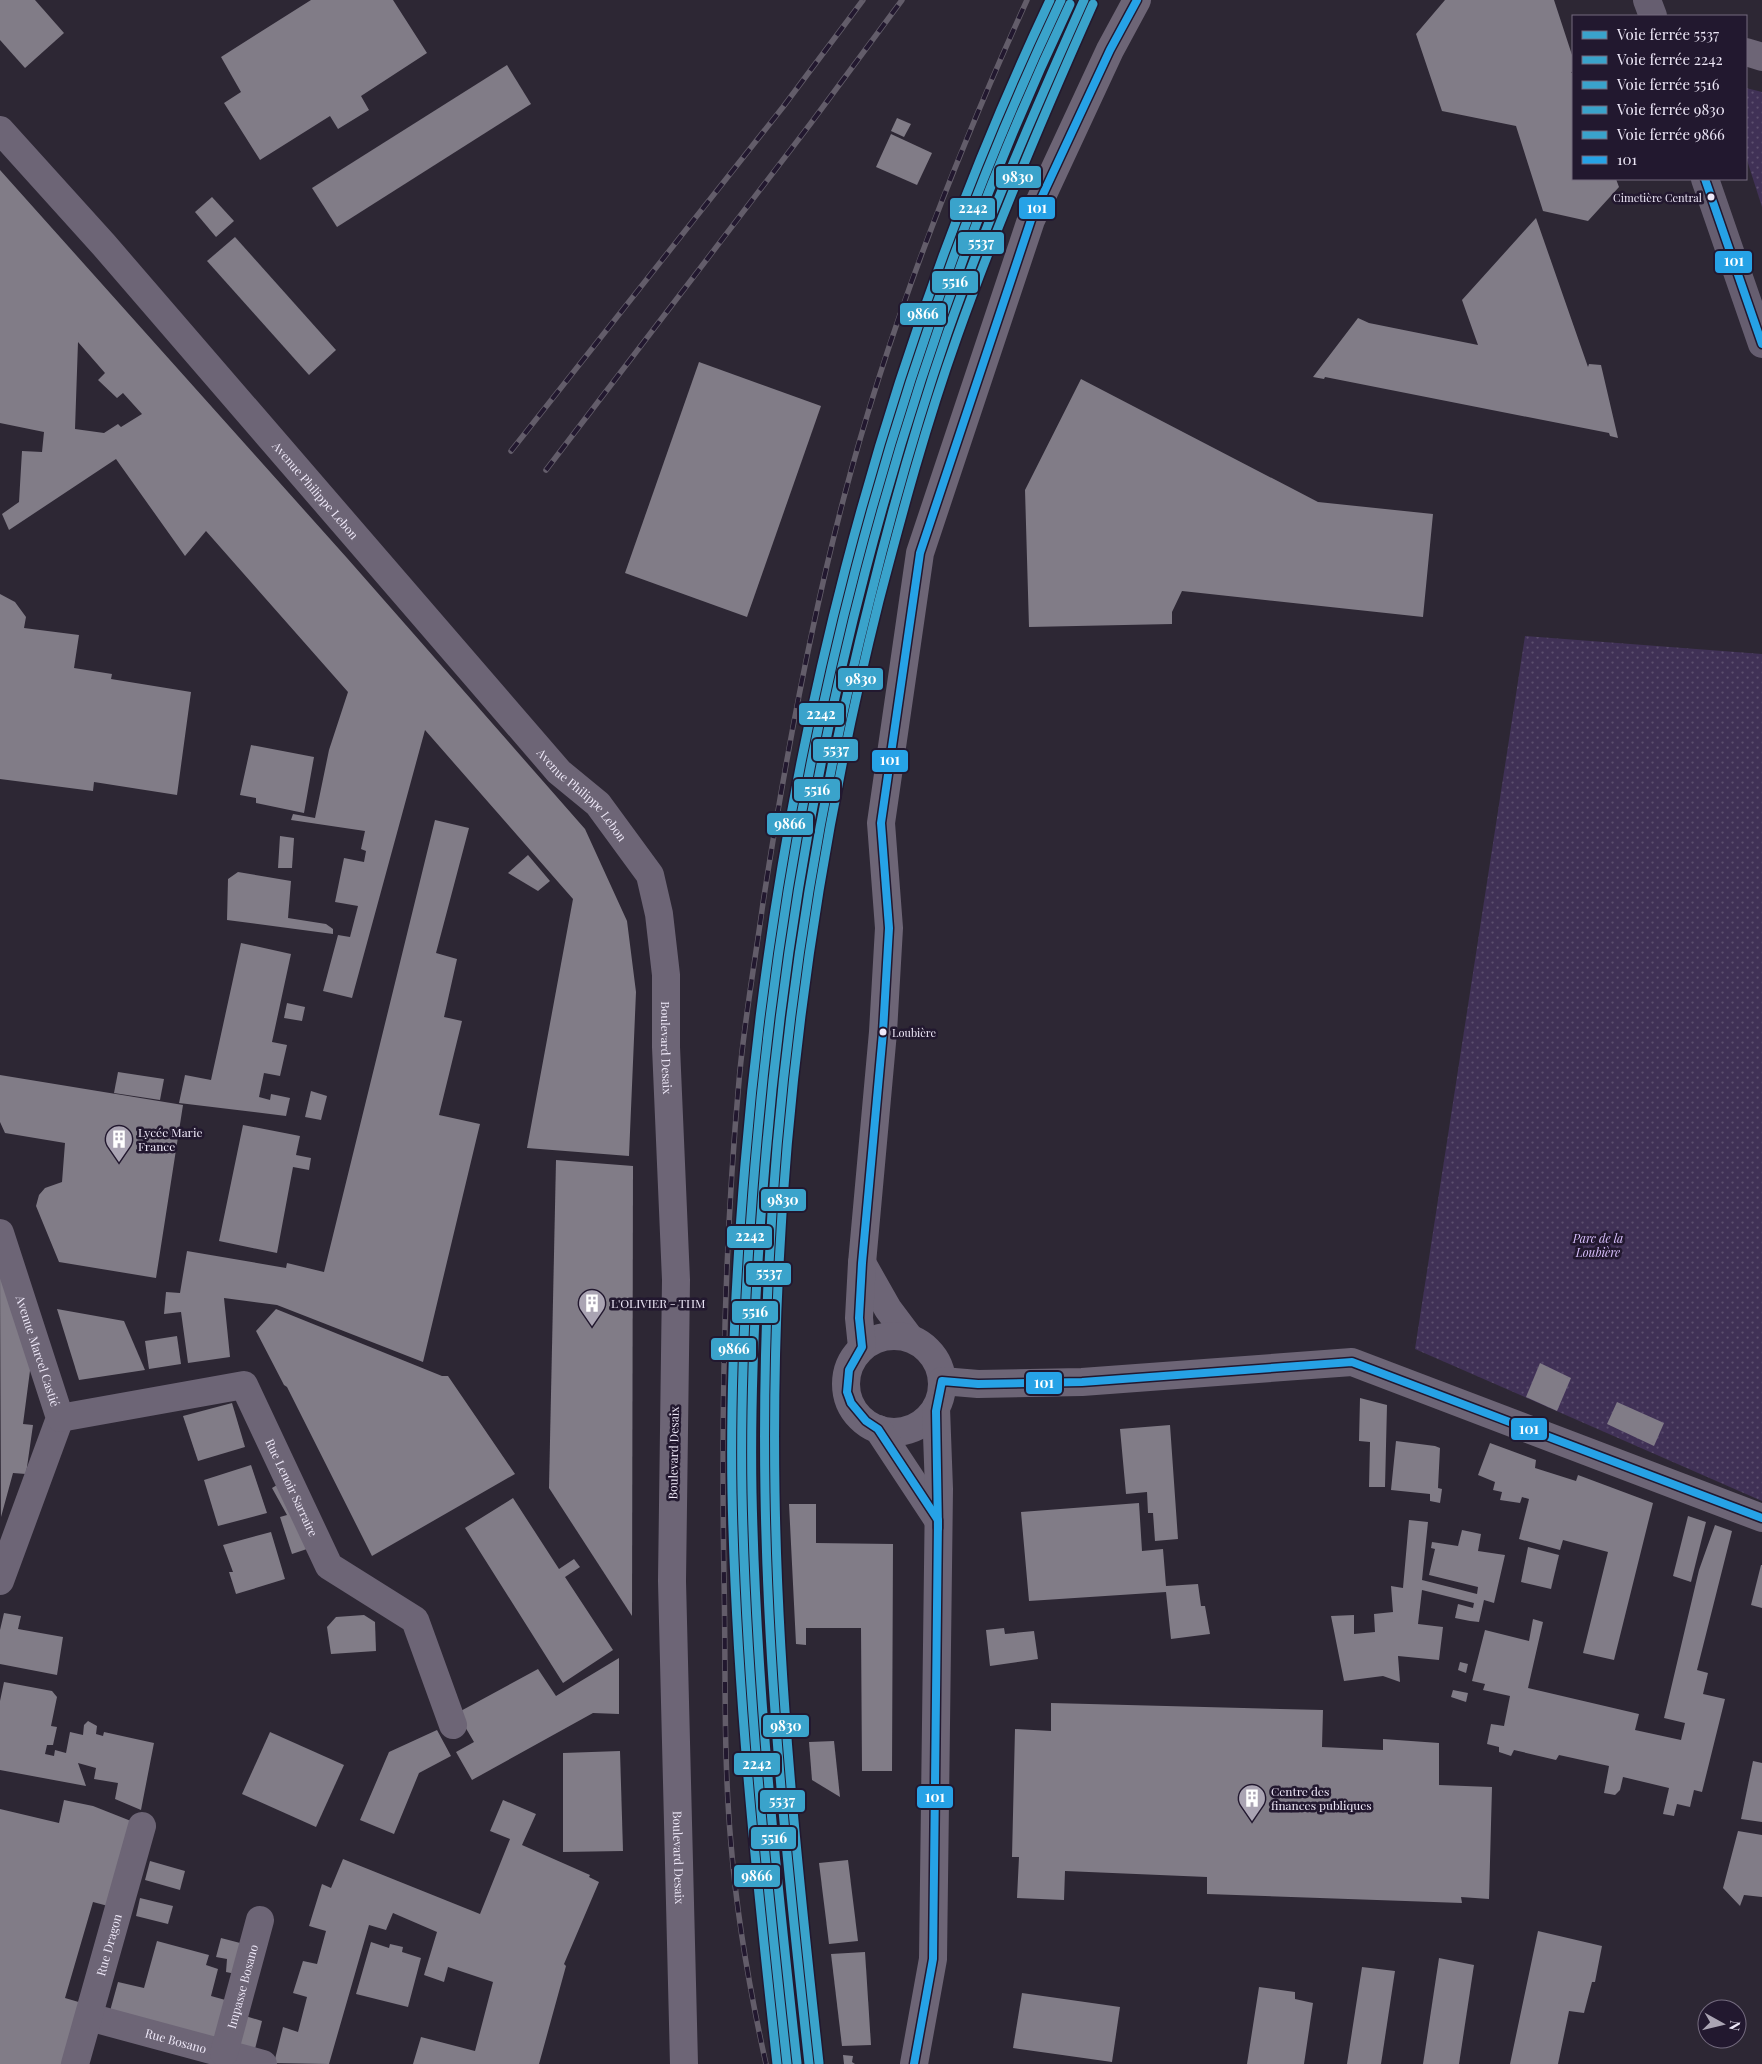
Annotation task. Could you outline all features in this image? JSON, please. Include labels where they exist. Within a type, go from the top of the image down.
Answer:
[{"type":"main road","points":[[1647,0],[1653,15]]},
{"type":"main road","points":[[1705,180],[1762,344]]},
{"type":"street","points":[[862,1347],[859,1318],[862,1263],[883,1032],[889,928],[881,823],[920,553],[1031,220],[1110,50],[1137,0]]},
{"type":"street","points":[[1747,52],[1762,57]]},
{"type":"street","name":"Avenue Philippe Lebon","points":[[0,130],[104,245],[553,765],[598,804],[631,849]]},
{"type":"street","name":"Boulevard Desaix","points":[[631,849],[650,875],[659,914],[666,975],[667,1056],[676,1280],[672,1581],[684,2064]]},
{"type":"street","name":"Avenue Marcel Castié","points":[[0,1233],[60,1418],[2,1569]]},
{"type":"street","points":[[862,1263],[888,1309],[909,1337]]},
{"type":"street","points":[[914,2064],[933,1959],[938,1520],[936,1408],[942,1390],[942,1380],[939,1366],[932,1354],[922,1344],[909,1337],[892,1335],[876,1338],[862,1347],[851,1360],[846,1376],[847,1393],[853,1409],[863,1422],[878,1429],[895,1432],[911,1429],[925,1421],[936,1408]]},
{"type":"street","points":[[942,1380],[978,1384],[1082,1382],[1352,1362],[1762,1518]]},
{"type":"street","name":"Rue Lenoir Sarraire","points":[[60,1418],[244,1385],[329,1566],[415,1620],[453,1725]]},
{"type":"street","points":[[878,1429],[938,1520]]},
{"type":"street","name":"Rue Dragon","points":[[75,2064],[90,2018],[142,1826]]},
{"type":"street","name":"Impasse Bosano","points":[[224,2054],[260,1920]]},
{"type":"street","name":"Rue Bosano","points":[[90,2018],[263,2064]]},
{"type":"green space","points":[[1747,88],[1762,92],[1762,207],[1747,160]]},
{"type":"green space","name":"Parc de la Loubière","points":[[1525,636],[1762,654],[1762,1501],[1415,1349]]},
{"type":"building","points":[[0,0],[35,0],[64,33],[25,68],[0,40]]},
{"type":"building","points":[[311,0],[393,0],[427,53],[361,96],[369,110],[338,129],[330,116],[260,160],[224,103],[241,92],[221,57]]},
{"type":"building","points":[[1445,0],[1554,0],[1572,55],[1572,180],[1616,180],[1619,187],[1588,221],[1543,211],[1516,126],[1442,111],[1416,34]]},
{"type":"building","points":[[507,65],[531,104],[337,227],[312,188]]},
{"type":"building","points":[[897,118],[911,124],[904,137],[891,131]]},
{"type":"building","points":[[891,134],[932,153],[917,185],[876,167]]},
{"type":"building","points":[[0,170],[347,558],[585,829],[627,921],[636,992],[629,1156],[527,1148],[573,899],[425,730],[352,998],[323,991],[338,935],[350,937],[358,906],[335,902],[344,858],[364,862],[366,851],[361,849],[365,831],[291,820],[293,814],[315,818],[329,750],[348,692],[206,531],[185,556],[116,459],[9,530],[2,514],[19,502],[22,451],[42,452],[44,432],[0,423]],"holes":[[[78,342],[105,373],[98,380],[117,398],[123,393],[142,414],[121,427],[118,424],[104,433],[75,429]]]},
{"type":"building","points":[[212,197],[234,221],[216,237],[195,212]]},
{"type":"building","points":[[1536,218],[1588,367],[1589,364],[1601,365],[1618,438],[1610,436],[1609,433],[1325,377],[1324,379],[1313,377],[1358,318],[1369,323],[1478,345],[1462,300]]},
{"type":"building","points":[[235,237],[336,350],[309,375],[207,261]]},
{"type":"building","points":[[699,362],[821,406],[747,617],[625,573]]},
{"type":"building","points":[[1081,379],[1318,502],[1433,514],[1423,617],[1182,591],[1172,612],[1172,624],[1029,627],[1025,490]]},
{"type":"building","points":[[0,594],[15,602],[26,617],[24,628],[79,635],[74,668],[112,674],[111,679],[191,692],[177,795],[94,782],[93,791],[0,779]]},
{"type":"building","points":[[251,745],[314,757],[304,813],[256,803],[256,798],[240,795]]},
{"type":"building","points":[[435,820],[469,828],[436,953],[457,959],[444,1017],[462,1021],[439,1115],[480,1124],[423,1362],[277,1305],[224,1298],[230,1357],[188,1363],[181,1312],[164,1314],[166,1292],[180,1293],[187,1251],[286,1268],[287,1263],[324,1272]]},
{"type":"building","points":[[280,836],[294,838],[292,868],[278,868]]},
{"type":"building","points":[[528,855],[550,881],[538,891],[508,873]]},
{"type":"building","points":[[238,872],[291,881],[288,918],[326,924],[333,929],[333,934],[227,920],[228,879]]},
{"type":"building","points":[[241,943],[291,954],[272,1042],[287,1045],[280,1076],[264,1073],[259,1097],[270,1100],[271,1094],[290,1098],[286,1116],[179,1103],[185,1075],[211,1080]]},
{"type":"building","points":[[287,1003],[305,1007],[302,1021],[284,1018]]},
{"type":"building","points":[[118,1072],[164,1079],[160,1100],[114,1093]]},
{"type":"building","name":"Lycée Marie France","points":[[0,1075],[183,1105],[156,1278],[59,1262],[36,1206],[39,1195],[45,1188],[62,1182],[65,1143],[5,1133],[0,1122]]},
{"type":"building","points":[[311,1091],[327,1096],[321,1120],[305,1117]]},
{"type":"building","points":[[243,1125],[300,1136],[296,1155],[311,1158],[309,1170],[293,1167],[277,1253],[219,1241]]},
{"type":"building","name":"L'OLIVIER - THM","points":[[556,1160],[633,1166],[632,1616],[549,1488]]},
{"type":"building","points":[[0,1269],[33,1348],[23,1424],[33,1425],[26,1474],[13,1473],[1,1517]]},
{"type":"building","points":[[57,1309],[124,1321],[145,1370],[79,1380]]},
{"type":"building","points":[[276,1309],[442,1376],[448,1376],[515,1474],[372,1556],[287,1387],[284,1385],[256,1331]]},
{"type":"building","points":[[177,1336],[181,1364],[149,1369],[145,1341]]},
{"type":"building","points":[[1540,1363],[1571,1378],[1557,1411],[1526,1397]]},
{"type":"building","points":[[1360,1398],[1387,1405],[1385,1487],[1369,1487],[1370,1442],[1359,1441]]},
{"type":"building","points":[[1617,1402],[1664,1423],[1654,1446],[1607,1424]]},
{"type":"building","points":[[232,1403],[245,1447],[198,1461],[183,1416]]},
{"type":"building","points":[[1170,1425],[1178,1539],[1155,1541],[1153,1513],[1148,1513],[1147,1492],[1126,1494],[1120,1429]]},
{"type":"building","points":[[1396,1441],[1440,1448],[1438,1488],[1442,1489],[1440,1503],[1430,1501],[1430,1494],[1391,1490]]},
{"type":"building","points":[[1490,1443],[1536,1460],[1535,1468],[1576,1481],[1578,1475],[1653,1503],[1614,1660],[1583,1653],[1608,1552],[1563,1540],[1560,1550],[1519,1539],[1529,1499],[1522,1497],[1520,1503],[1500,1500],[1502,1492],[1493,1490],[1495,1482],[1478,1475]]},
{"type":"building","points":[[251,1465],[267,1513],[218,1526],[204,1480]]},
{"type":"building","points":[[282,1482],[307,1549],[292,1554],[280,1517],[287,1515],[272,1488]]},
{"type":"building","points":[[513,1498],[559,1569],[574,1559],[580,1567],[565,1577],[613,1650],[563,1683],[465,1528]]},
{"type":"building","points":[[1139,1503],[1142,1551],[1163,1549],[1166,1586],[1198,1584],[1201,1606],[1205,1606],[1210,1634],[1171,1639],[1166,1592],[1029,1601],[1021,1512]]},
{"type":"building","points":[[789,1504],[816,1504],[816,1543],[893,1544],[892,1771],[862,1771],[861,1628],[806,1628],[806,1645],[796,1644]]},
{"type":"building","points":[[1688,1516],[1706,1522],[1691,1582],[1673,1576]]},
{"type":"building","points":[[1409,1520],[1428,1522],[1422,1580],[1477,1594],[1478,1587],[1429,1575],[1435,1549],[1431,1548],[1432,1542],[1458,1546],[1462,1530],[1481,1534],[1478,1551],[1505,1555],[1494,1603],[1484,1600],[1479,1622],[1470,1621],[1455,1618],[1458,1604],[1473,1608],[1474,1603],[1422,1590],[1418,1624],[1443,1627],[1439,1660],[1398,1656],[1400,1682],[1383,1676],[1344,1681],[1331,1616],[1354,1615],[1354,1634],[1375,1632],[1374,1614],[1393,1612],[1391,1586],[1403,1588]]},
{"type":"building","points":[[1715,1525],[1732,1531],[1697,1670],[1708,1673],[1703,1694],[1725,1699],[1702,1792],[1694,1790],[1690,1807],[1677,1804],[1674,1816],[1663,1814],[1669,1788],[1623,1777],[1620,1790],[1615,1795],[1604,1793],[1609,1766],[1559,1755],[1556,1760],[1514,1750],[1511,1756],[1499,1752],[1499,1747],[1487,1744],[1491,1724],[1504,1726],[1510,1696],[1483,1690],[1485,1684],[1472,1681],[1485,1630],[1529,1641],[1533,1619],[1543,1622],[1528,1688],[1639,1714],[1635,1730],[1681,1740],[1685,1723],[1664,1718],[1699,1570]]},
{"type":"building","points":[[271,1532],[285,1579],[236,1594],[229,1572],[233,1572],[223,1545]]},
{"type":"building","points":[[1528,1547],[1559,1555],[1551,1589],[1521,1582]]},
{"type":"building","points":[[1762,1565],[1762,1608],[1751,1605]]},
{"type":"building","points":[[4,1613],[21,1616],[18,1629],[63,1637],[57,1675],[0,1664],[0,1630]]},
{"type":"building","points":[[364,1615],[375,1622],[376,1651],[331,1654],[327,1627],[336,1617]]},
{"type":"building","points":[[1004,1628],[1005,1634],[1034,1631],[1038,1659],[990,1666],[986,1630]]},
{"type":"building","points":[[619,1658],[619,1714],[593,1713],[472,1780],[456,1752],[474,1742],[457,1713],[538,1669],[556,1696]]},
{"type":"building","points":[[1460,1662],[1468,1664],[1466,1673],[1458,1670]]},
{"type":"building","points":[[4,1682],[52,1691],[57,1697],[51,1726],[57,1727],[53,1745],[47,1745],[45,1754],[54,1756],[55,1750],[66,1753],[70,1732],[83,1735],[84,1725],[88,1721],[97,1726],[96,1734],[103,1736],[104,1732],[154,1743],[141,1810],[115,1799],[118,1783],[94,1779],[96,1768],[78,1763],[86,1786],[0,1770],[0,1701]]},
{"type":"building","points":[[1453,1690],[1468,1693],[1466,1702],[1451,1697]]},
{"type":"building","name":"Centre des finances publiques","points":[[1051,1703],[1323,1710],[1322,1747],[1383,1750],[1383,1739],[1439,1743],[1439,1785],[1492,1787],[1489,1899],[1461,1897],[1462,1903],[1207,1894],[1207,1877],[1065,1871],[1064,1900],[1017,1898],[1019,1857],[1012,1857],[1015,1729],[1051,1731]]},
{"type":"building","points":[[437,1730],[451,1756],[419,1773],[394,1834],[360,1820],[389,1752]]},
{"type":"building","points":[[270,1732],[344,1765],[316,1827],[242,1794]]},
{"type":"building","points":[[834,1741],[840,1797],[812,1780],[809,1742]]},
{"type":"building","points":[[620,1751],[623,1851],[563,1852],[563,1753]]},
{"type":"building","points":[[1753,1761],[1762,1763],[1762,1822],[1741,1819]]},
{"type":"building","points":[[64,1800],[93,1806],[131,1821],[108,1906],[93,1902],[65,1998],[82,2003],[65,2064],[0,2064],[0,1809],[59,1823]]},
{"type":"building","points":[[503,1800],[536,1814],[522,1845],[590,1875],[589,1877],[599,1882],[564,1964],[566,1966],[539,2064],[413,2064],[421,2037],[475,2051],[493,1982],[448,1967],[444,1982],[424,1975],[437,1932],[393,1913],[386,1930],[369,1925],[329,2064],[274,2063],[283,2027],[298,2032],[307,1997],[293,1993],[303,1961],[317,1964],[326,1931],[309,1926],[322,1884],[331,1888],[343,1859],[480,1914],[510,1839],[490,1831]]},
{"type":"building","points":[[1738,1831],[1762,1835],[1762,1897],[1744,1895],[1740,1906],[1723,1888]]},
{"type":"building","points":[[848,1860],[858,1941],[829,1944],[819,1863]]},
{"type":"building","points":[[150,1861],[185,1871],[180,1890],[145,1880]]},
{"type":"building","points":[[140,1898],[173,1906],[168,1924],[136,1916]]},
{"type":"building","points":[[1538,1931],[1602,1946],[1595,1982],[1592,1982],[1584,2013],[1569,2011],[1558,2064],[1510,2064]]},
{"type":"building","points":[[221,1938],[244,1944],[236,1974],[226,1972],[227,1959],[216,1957]]},
{"type":"building","points":[[157,1941],[209,1955],[206,1965],[218,1969],[211,1996],[229,2001],[212,2046],[110,2011],[118,1982],[144,1988]]},
{"type":"building","points":[[371,1942],[389,1948],[390,1944],[403,1947],[402,1952],[421,1958],[408,2007],[356,1994]]},
{"type":"building","points":[[865,1952],[871,2045],[842,2046],[831,1954]]},
{"type":"building","points":[[1439,1958],[1474,1965],[1459,2064],[1423,2064]]},
{"type":"building","points":[[1362,1967],[1395,1971],[1381,2064],[1347,2064]]},
{"type":"building","points":[[1259,1987],[1295,1992],[1295,1999],[1313,2003],[1304,2064],[1247,2064]]},
{"type":"building","points":[[1022,1993],[1120,2007],[1112,2062],[1013,2048]]},
{"type":"building","points":[[242,2015],[262,2021],[253,2057],[233,2047]]},
{"type":"building","points":[[843,2055],[853,2056],[852,2062],[855,2064],[844,2064]]},
{"type":"railway","points":[[511,451],[783,107],[863,0]]},
{"type":"railway","points":[[546,470],[811,123],[902,0]]},
{"type":"railway","points":[[766,2064],[740,1927],[728,1811],[726,1745],[723,1392],[730,1206],[744,1037],[763,903],[789,750],[820,597],[844,497],[881,370],[902,307],[949,183],[1027,0]]},
{"type":"rail line","name":"9866","points":[[777,2064],[742,1708],[732,1493],[732,1411],[736,1287],[745,1164],[761,1014],[782,864],[811,716],[845,568],[887,423],[934,280],[989,139],[1050,0]]},
{"type":"rail line","name":"2242","points":[[787,2064],[752,1708],[742,1493],[742,1411],[746,1287],[755,1164],[771,1013],[793,864],[821,715],[856,568],[897,423],[945,280],[1000,139],[1061,0]]},
{"type":"rail line","name":"5537","points":[[809,2064],[780,1779],[770,1636],[765,1493],[765,1380],[769,1267],[788,1042],[803,930],[822,819],[844,709],[878,566],[906,466],[925,400],[978,249],[1084,0]]},
{"type":"rail line","name":"5516","points":[[797,2063],[762,1707],[752,1493],[752,1411],[756,1288],[765,1165],[781,1015],[802,866],[831,718],[865,571],[907,426],[954,283],[1009,142],[1070,4]]},
{"type":"rail line","name":"9830","points":[[819,2063],[790,1778],[780,1636],[775,1493],[775,1380],[779,1268],[786,1156],[798,1044],[813,932],[831,821],[853,711],[879,601],[915,469],[946,370],[988,253],[1039,128],[1093,4]]},
{"type":"transit line","name":"101","points":[[914,2064],[933,1959],[938,1520],[878,1429],[866,1421],[851,1403],[847,1392],[849,1370],[862,1347],[859,1318],[862,1263],[883,1032],[889,928],[881,823],[920,553],[1031,220],[1110,50],[1137,0]]},
{"type":"transit line","name":"101","points":[[1705,180],[1762,344]]},
{"type":"transit line","name":"101","points":[[938,1528],[936,1411],[942,1381],[978,1384],[1082,1382],[1352,1362],[1762,1518]]},
{"type":"place","name":"Cimetière Central","points":[[1711,197]]},
{"type":"place","name":"Loubière","points":[[883,1032]]},
{"type":"place","name":"Lycée Marie France","points":[[119,1163]]},
{"type":"place","name":"L'OLIVIER - THM","points":[[592,1327]]},
{"type":"place","name":"Centre des finances publiques","points":[[1252,1822]]}]
